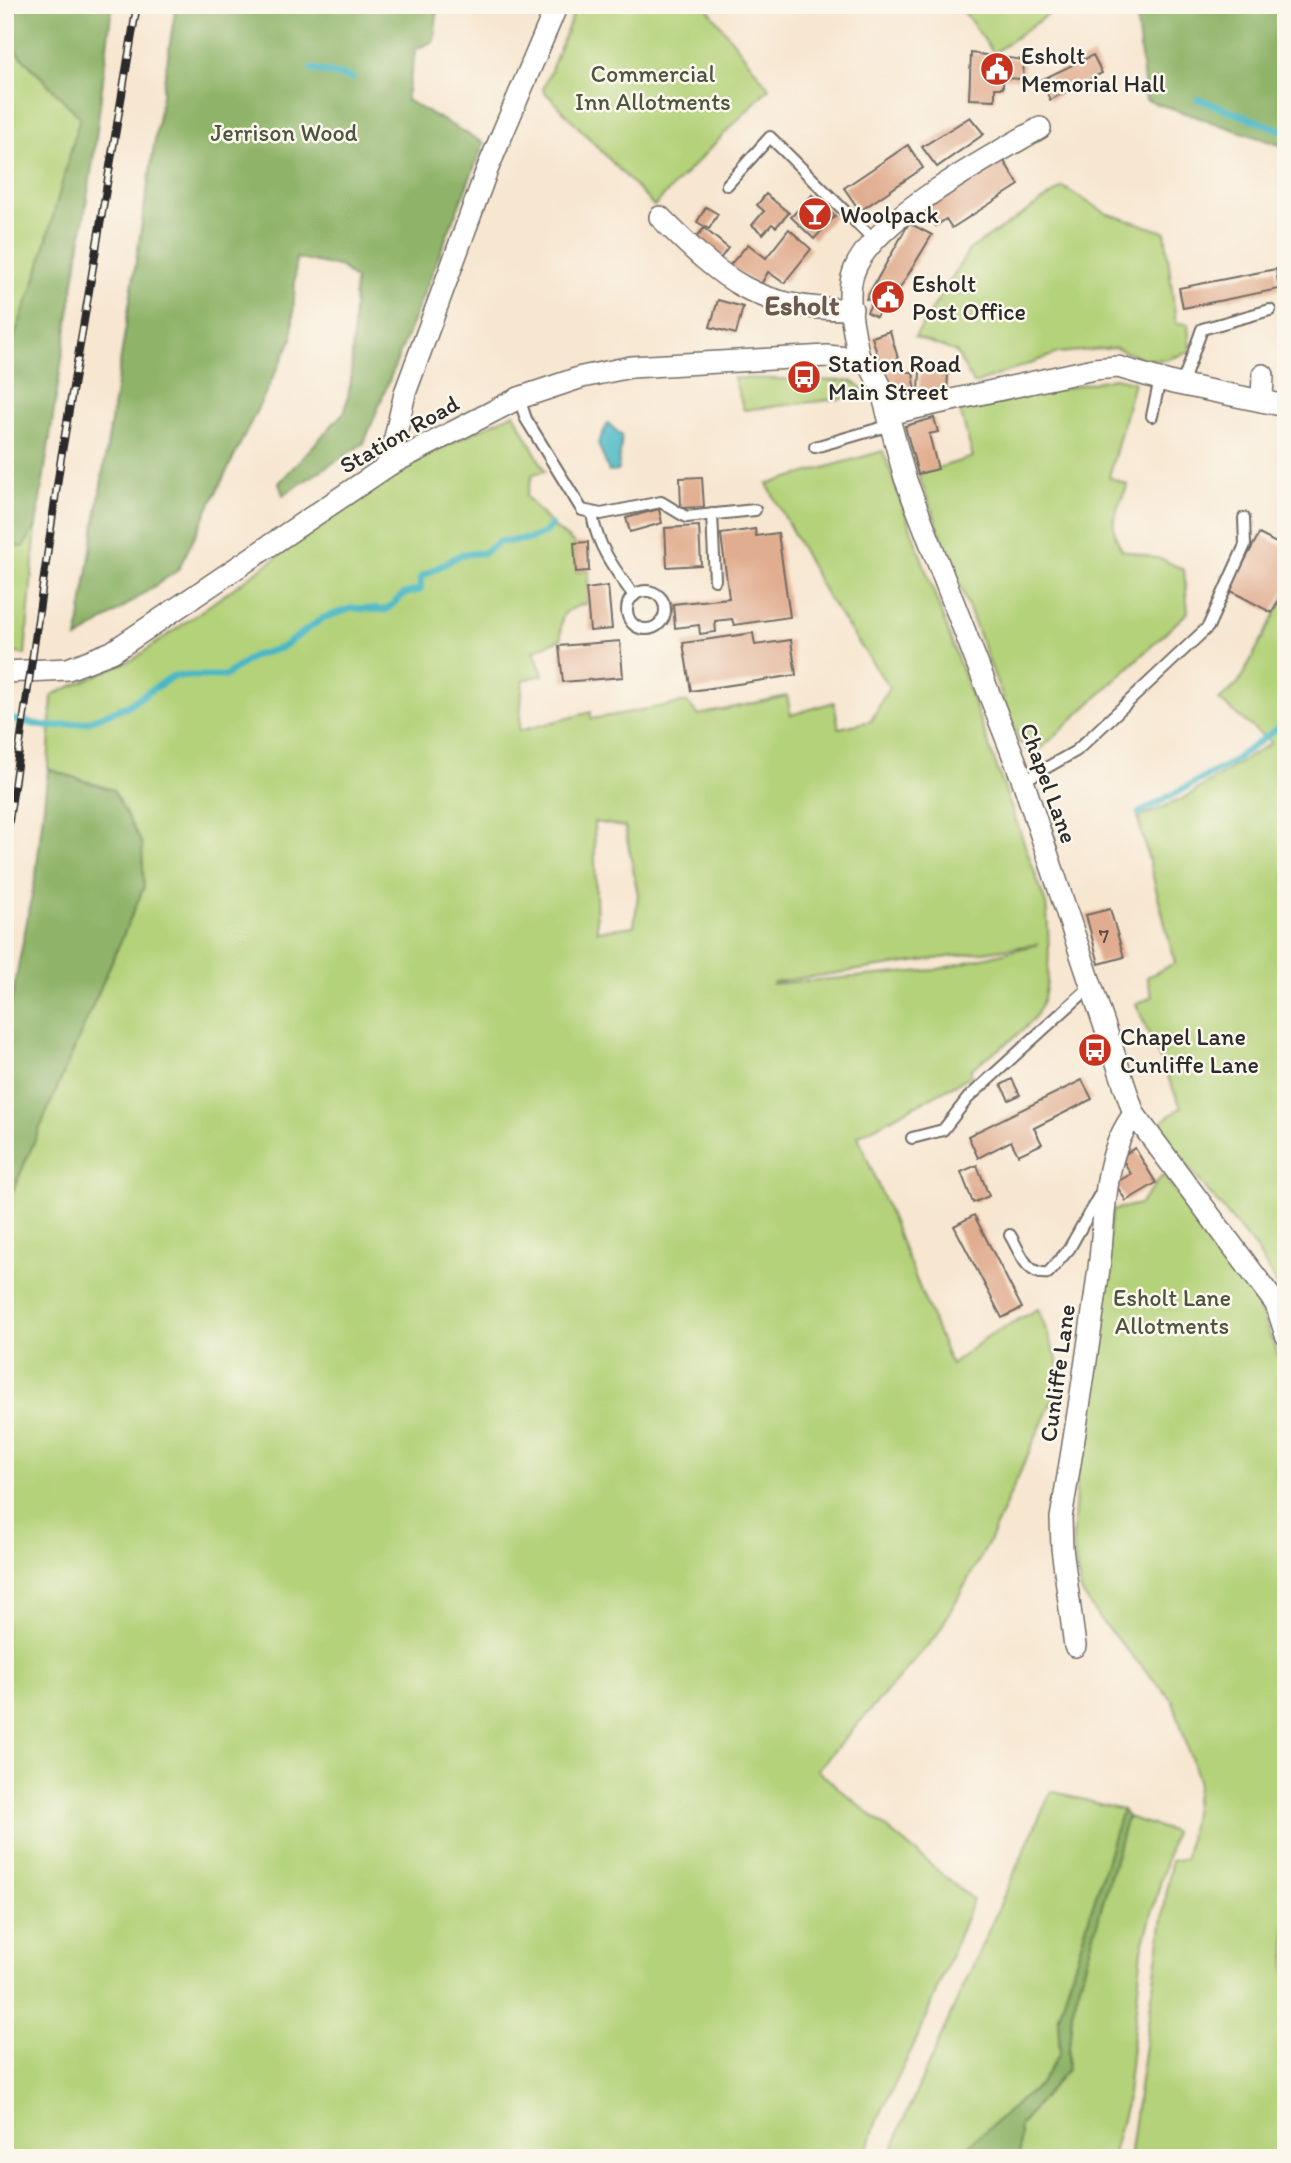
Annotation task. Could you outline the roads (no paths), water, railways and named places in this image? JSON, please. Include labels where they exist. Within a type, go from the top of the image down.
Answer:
[{"type":"street","points":[[389,465],[405,393],[487,170],[557,5]]},
{"type":"street","points":[[859,359],[852,309],[853,274],[874,240],[907,210],[1040,128]]},
{"type":"street","points":[[660,217],[735,284],[774,301],[827,309],[852,309]]},
{"type":"street","name":"Station Road","points":[[5,672],[68,669],[112,652],[389,465],[519,398],[582,377],[631,367],[827,356],[859,359]]},
{"type":"street","name":"Chapel Lane","points":[[859,359],[871,367],[890,420],[905,478],[1023,781],[1134,1114],[1276,1304],[1286,1335]]},
{"type":"street","points":[[890,420],[1094,369],[1118,367],[1160,379],[1286,406]]},
{"type":"street","points":[[1262,401],[1263,375]]},
{"type":"street","name":"Cunliffe Lane","points":[[1075,1646],[1062,1549],[1062,1518],[1099,1270],[1109,1179],[1116,1143],[1134,1114]]},
{"type":"lane","points":[[727,185],[770,137],[874,240]]},
{"type":"lane","points":[[1182,384],[1202,329],[1270,310]]},
{"type":"lane","points":[[1152,416],[1160,379]]},
{"type":"lane","points":[[519,398],[526,419],[582,510],[592,513],[661,502],[686,517],[755,510]]},
{"type":"lane","points":[[815,447],[890,420]]},
{"type":"lane","points":[[592,513],[594,529],[610,563],[634,596]]},
{"type":"lane","points":[[712,514],[715,580]]},
{"type":"lane","points":[[1023,781],[1076,751],[1208,627],[1245,545],[1244,518]]},
{"type":"lane","points":[[912,1138],[943,1130],[968,1098],[1091,986]]},
{"type":"lane","points":[[1010,1234],[1029,1269],[1035,1273],[1048,1273],[1069,1249],[1109,1179]]},
{"type":"water","points":[[608,423],[622,436],[618,471],[609,472],[598,443]]},
{"type":"waterway","points":[[312,69],[352,78]]},
{"type":"waterway","points":[[1198,99],[1286,132]]},
{"type":"waterway","points":[[5,718],[50,727],[87,722],[127,706],[173,676],[225,676],[253,656],[281,648],[323,618],[353,608],[386,610],[404,594],[420,590],[421,577],[462,554],[483,553],[499,542],[529,539],[543,534],[551,525]]},
{"type":"waterway","points":[[1139,813],[1229,764],[1286,722]]},
{"type":"railway","points":[[5,849],[61,458],[137,5]]},
{"type":"place","name":"Esholt Memorial Hall","points":[[997,69]]},
{"type":"place","name":"Woolpack","points":[[815,214]]},
{"type":"place","name":"Esholt Post Office","points":[[888,297]]},
{"type":"place","name":"Station Road Main Street","points":[[804,377]]},
{"type":"place","name":"Chapel Lane Cunliffe Lane","points":[[1095,1050]]},
{"type":"district","name":"Esholt","points":[[802,305]]},
{"type":"park label","name":"Commercial Inn Allotments","points":[[653,87]]},
{"type":"park label","name":"Jerrison Wood","points":[[284,132]]},
{"type":"park label","name":"Esholt Lane Allotments","points":[[1172,1311]]}]
